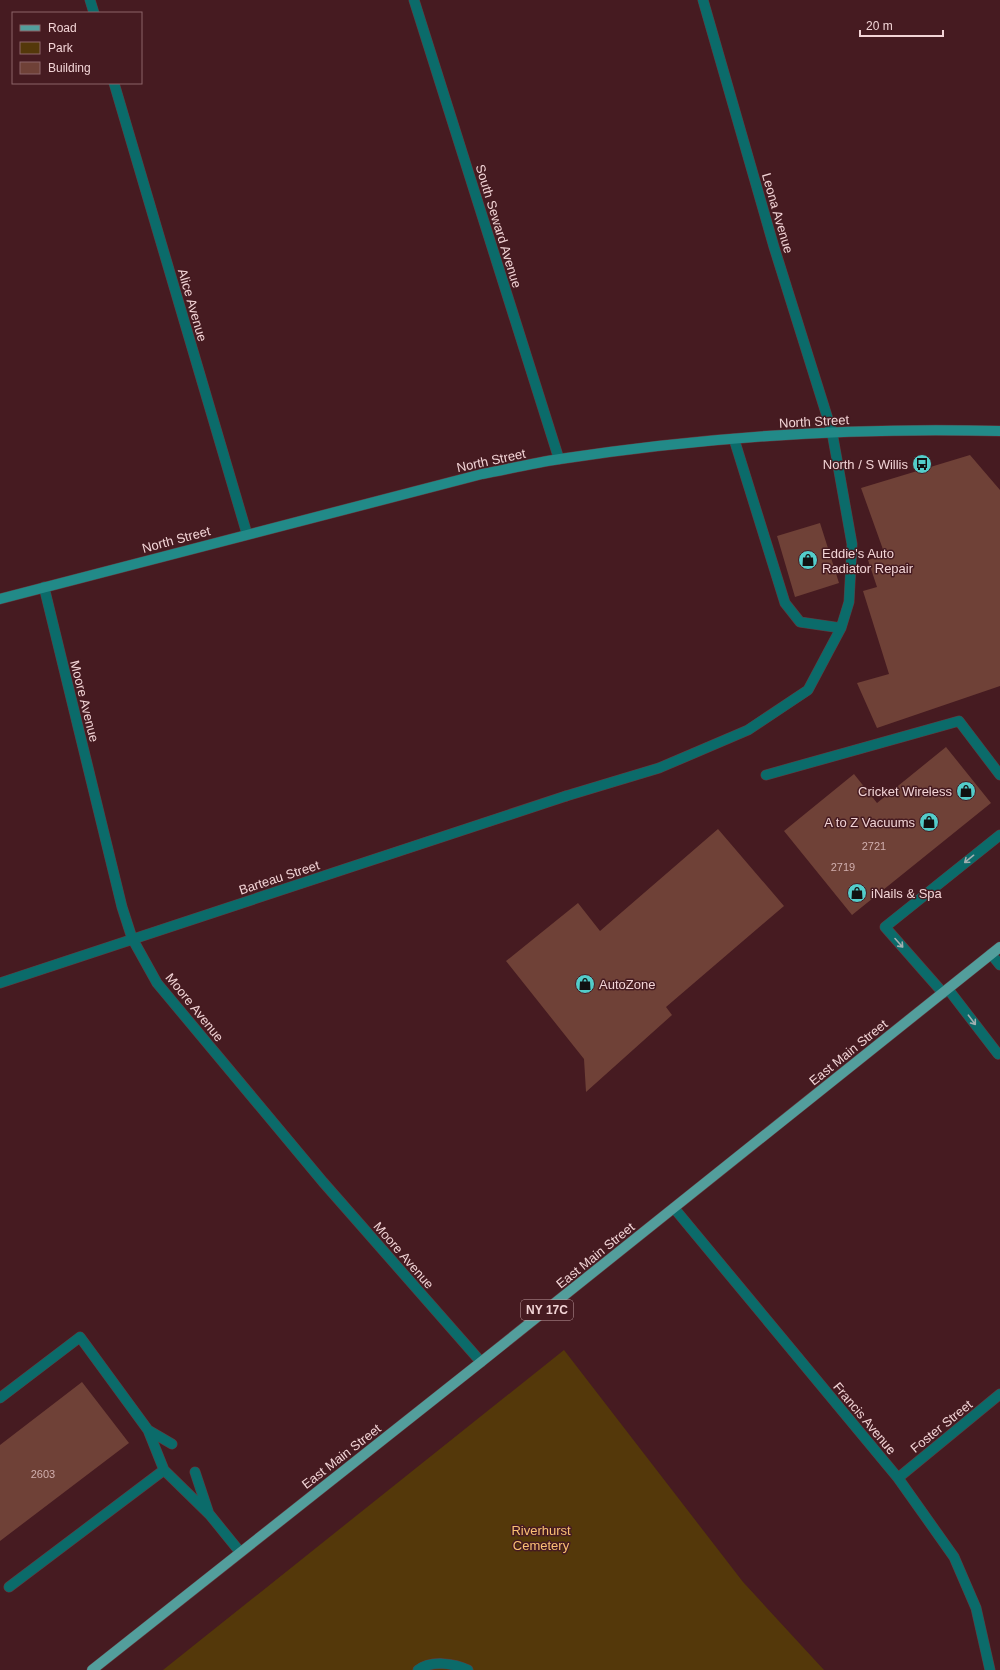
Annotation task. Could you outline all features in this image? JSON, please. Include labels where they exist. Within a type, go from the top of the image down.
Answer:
[{"type":"main road","name":"East Main Street","points":[[92,1670],[481,1362],[1000,947]]},
{"type":"street","points":[[90,0],[94,12]]},
{"type":"street","name":"South Seward Avenue","points":[[414,0],[559,459]]},
{"type":"street","name":"Leona Avenue","points":[[703,0],[774,247],[832,432],[852,544],[849,602],[840,628]]},
{"type":"street","name":"Alice Avenue","points":[[114,84],[247,534]]},
{"type":"street","name":"North Street","points":[[0,599],[482,474],[559,459],[690,442],[832,432],[1000,431]]},
{"type":"street","points":[[734,439],[785,603],[800,622],[840,628]]},
{"type":"street","name":"Moore Avenue","points":[[44,587],[122,907],[132,938],[157,982],[167,995],[323,1182],[481,1362]]},
{"type":"street","name":"Barteau Street","points":[[0,983],[132,938],[566,796],[659,768],[748,730],[808,690],[840,628]]},
{"type":"street","points":[[766,775],[959,722],[1000,776]]},
{"type":"street","points":[[1000,835],[885,926],[946,991],[998,1054],[1000,1054]]},
{"type":"street","points":[[991,954],[1000,965]]},
{"type":"street","name":"Francis Avenue","points":[[674,1208],[898,1478],[954,1557],[976,1608],[990,1670]]},
{"type":"street","points":[[0,1398],[80,1337],[148,1430],[164,1470],[210,1515],[240,1552]]},
{"type":"street","name":"Foster Street","points":[[898,1478],[1000,1394]]},
{"type":"street","points":[[148,1430],[172,1444]]},
{"type":"street","points":[[9,1587],[164,1470]]},
{"type":"street","points":[[195,1472],[210,1515]]},
{"type":"street","points":[[418,1670],[424,1665],[446,1664],[468,1670]]},
{"type":"green space","name":"Riverhurst Cemetery","points":[[564,1350],[743,1582],[824,1670],[163,1670]]},
{"type":"building","points":[[970,455],[1000,490],[1000,686],[877,728],[857,683],[889,674],[863,591],[877,587],[868,560],[885,555],[861,488]]},
{"type":"building","name":"Eddie's Auto Radiator Repair","points":[[820,523],[839,583],[795,597],[777,536]]},
{"type":"building","points":[[946,747],[991,803],[852,915],[784,831],[854,774],[877,803]]},
{"type":"building","points":[[718,829],[784,906],[666,1007],[672,1015],[586,1092],[584,1059],[506,961],[578,903],[600,931]]},
{"type":"building","points":[[82,1382],[129,1443],[0,1541],[0,1445]]},
{"type":"place","name":"North / S Willis","points":[[922,464]]},
{"type":"place","name":"Eddie's Auto Radiator Repair","points":[[808,560]]},
{"type":"place","name":"Cricket Wireless","points":[[966,791]]},
{"type":"place","name":"A to Z Vacuums","points":[[929,822]]},
{"type":"place","name":"iNails & Spa","points":[[857,893]]},
{"type":"place","name":"AutoZone","points":[[585,984]]}]
